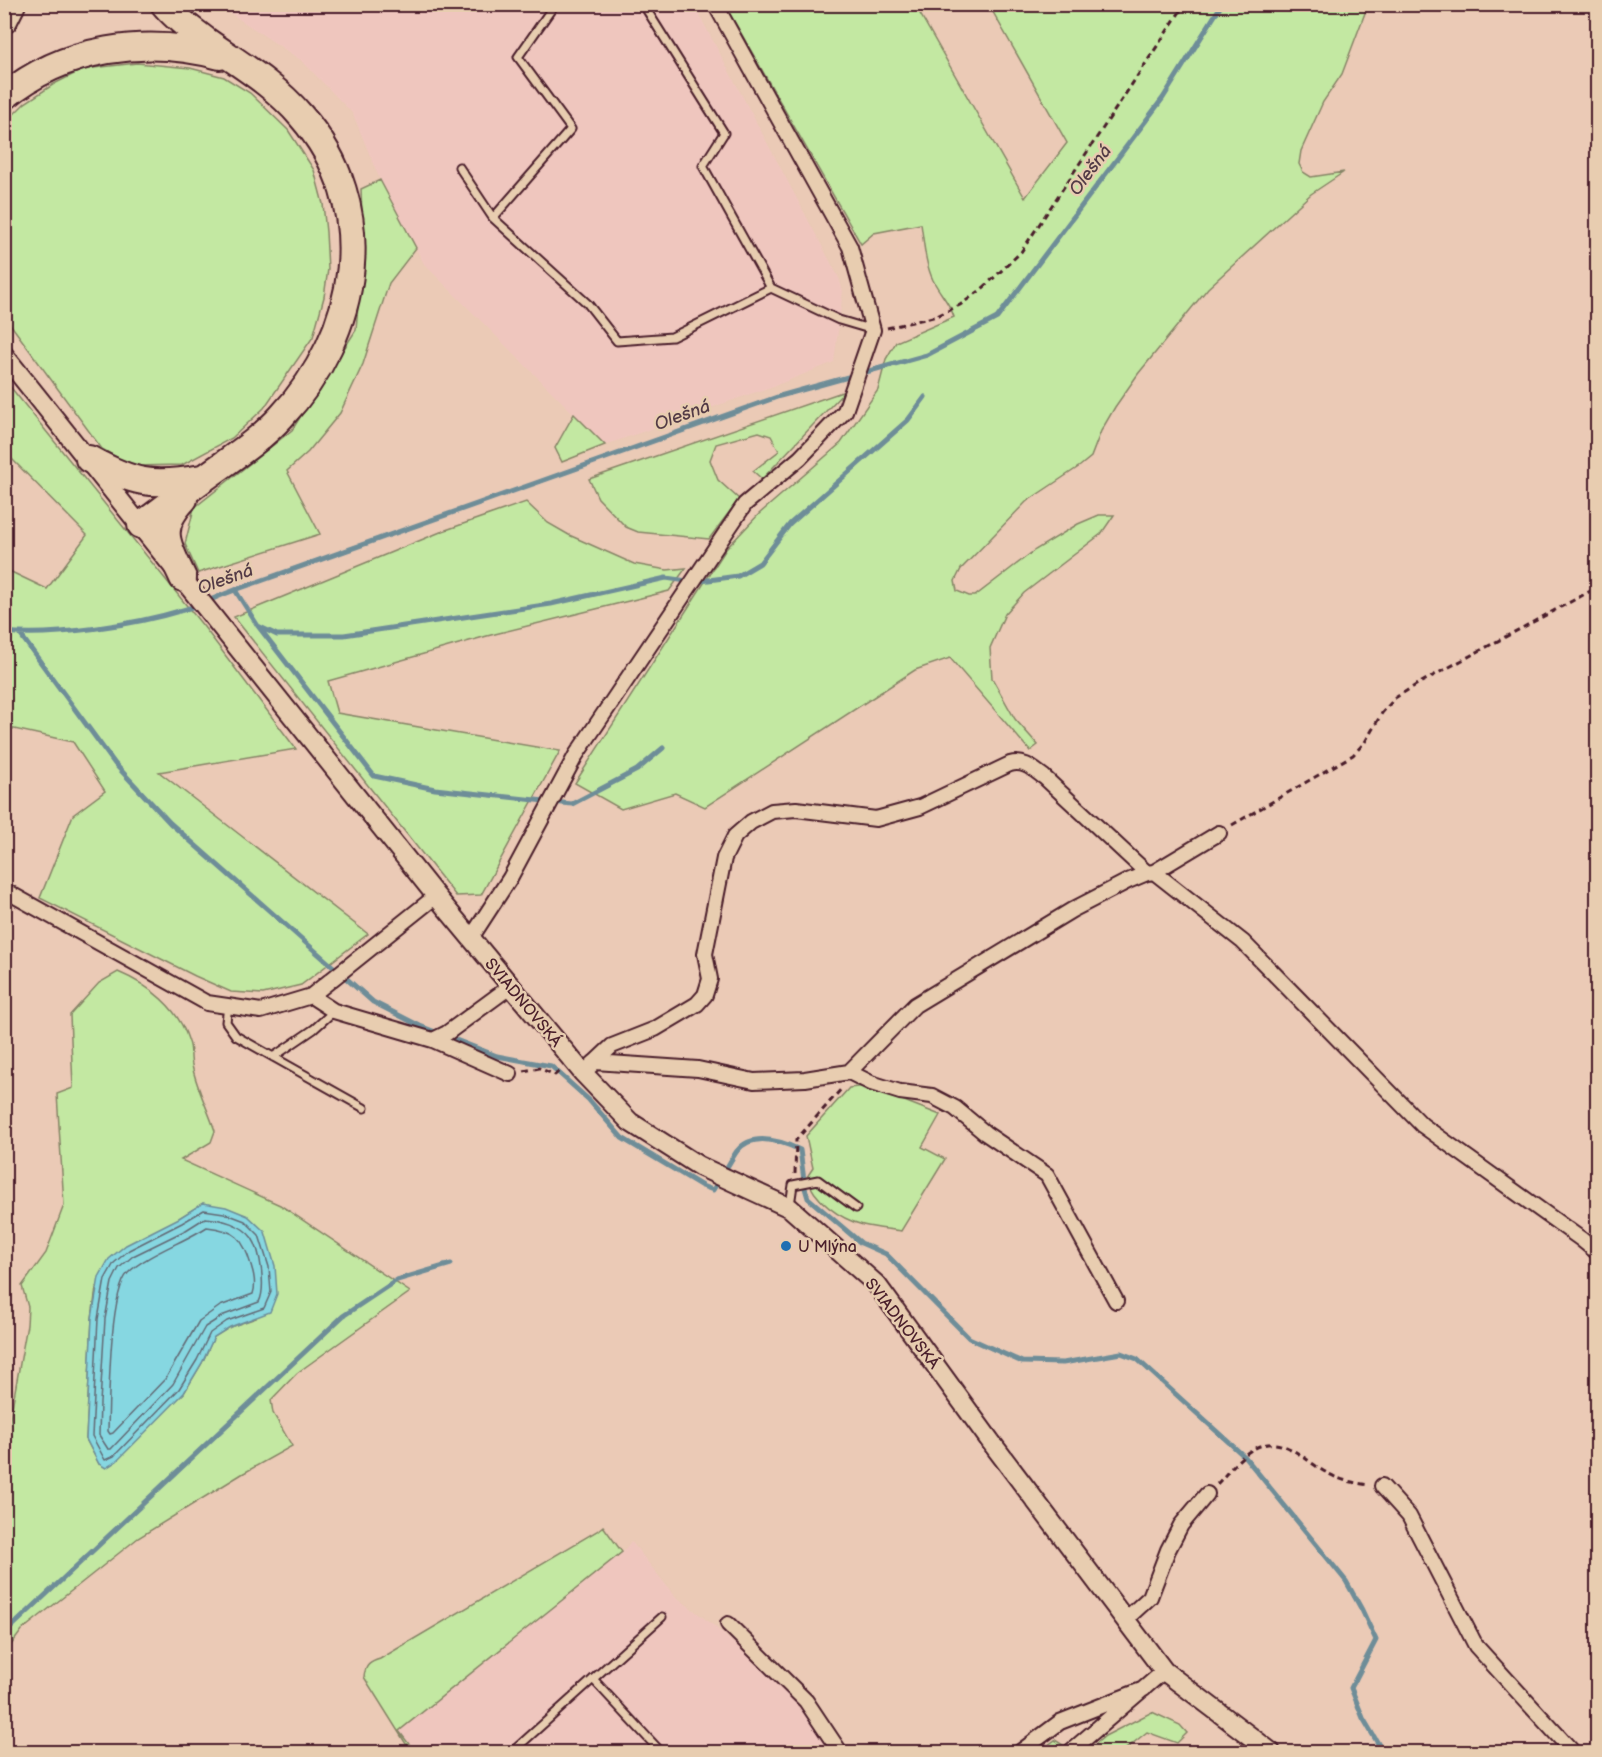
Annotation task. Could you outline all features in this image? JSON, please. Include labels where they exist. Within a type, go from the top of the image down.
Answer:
[{"type":"highway","points":[[4,20],[12,4]]},
{"type":"highway","points":[[141,525],[259,439],[303,390],[322,362],[338,330],[347,297],[352,261],[351,230],[346,200],[322,143],[282,95],[180,21],[164,4]]},
{"type":"highway","points":[[4,97],[39,74],[98,51],[131,46],[165,46],[199,50],[232,59]]},
{"type":"highway","points":[[89,459],[116,474],[145,483],[175,483],[205,477]]},
{"type":"highway","points":[[183,578],[166,542],[168,522],[179,505],[205,477]]},
{"type":"street","points":[[471,938],[510,878],[576,755],[744,504],[800,458],[845,411],[873,330],[850,247],[715,4]]},
{"type":"street","name":"SVIADNOVSKÁ","points":[[4,355],[436,896],[512,986],[589,1067],[630,1122],[699,1166],[790,1208],[877,1285],[991,1442],[1164,1671],[1271,1752]]},
{"type":"street","points":[[589,1067],[612,1046],[655,1029],[697,1004],[705,995],[710,979],[705,954],[724,858],[735,836],[752,822],[772,811],[796,809],[876,819],[920,807],[1016,762],[1024,764],[1044,777],[1150,872],[1243,942],[1422,1125],[1598,1253]]},
{"type":"street","points":[[849,1072],[915,1005],[1072,910],[1150,872],[1219,833]]},
{"type":"street","points":[[4,890],[207,1003],[261,1011],[311,996],[436,896]]},
{"type":"street","points":[[440,1037],[512,986]]},
{"type":"street","points":[[311,996],[334,1011],[440,1037],[510,1074]]},
{"type":"street","points":[[589,1067],[698,1069],[754,1081],[805,1079],[849,1072],[871,1083],[900,1092],[932,1096],[955,1108],[985,1133],[1047,1175],[1116,1301]]},
{"type":"street","points":[[1382,1486],[1409,1516],[1476,1646],[1573,1752]]},
{"type":"street","points":[[1126,1619],[1150,1597],[1168,1550],[1181,1525],[1207,1494]]},
{"type":"street","points":[[728,1624],[806,1701],[840,1752]]},
{"type":"street","points":[[1070,1752],[1164,1671]]},
{"type":"street","points":[[1020,1752],[1060,1722],[1144,1689]]},
{"type":"lane","points":[[493,218],[571,129],[518,57],[555,4]]},
{"type":"lane","points":[[643,4],[724,133],[703,166],[771,288],[839,320],[873,330]]},
{"type":"lane","points":[[459,167],[493,218],[588,304],[617,341],[672,337],[771,288]]},
{"type":"lane","points":[[228,1006],[226,1022],[236,1036],[364,1108]]},
{"type":"lane","points":[[273,1057],[314,1029],[334,1011]]},
{"type":"lane","points":[[790,1208],[793,1185],[818,1180],[856,1208]]},
{"type":"lane","points":[[512,1752],[662,1617]]},
{"type":"lane","points":[[593,1679],[661,1752]]},
{"type":"path","points":[[873,330],[903,325],[937,315],[960,305],[981,290],[1021,252],[1185,4]]},
{"type":"path","points":[[1219,833],[1353,755],[1365,742],[1382,713],[1395,698],[1598,587]]},
{"type":"path","points":[[510,1074],[539,1068],[555,1075]]},
{"type":"path","points":[[793,1185],[796,1140],[842,1089]]},
{"type":"path","points":[[1207,1494],[1248,1452],[1265,1443],[1284,1444],[1329,1474],[1352,1483],[1382,1486]]},
{"type":"shaded area","points":[[218,5],[694,5],[839,278],[843,291],[834,362],[782,383],[605,445],[424,264],[380,180],[353,114],[302,61]]},
{"type":"shaded area","points":[[631,1541],[674,1595],[713,1625],[800,1701],[832,1752],[415,1752],[399,1731],[622,1553]]},
{"type":"green space","points":[[725,5],[915,5],[1025,198],[1067,143],[989,5],[1368,5],[1342,74],[1323,102],[1301,151],[1299,164],[1303,172],[1311,177],[1344,172],[1311,194],[1208,288],[1138,374],[1115,407],[1101,431],[1091,457],[1026,502],[961,569],[955,581],[957,591],[975,596],[1035,550],[1078,524],[1099,515],[1114,515],[1101,534],[1024,593],[1005,614],[990,648],[992,678],[1015,719],[1038,745],[1030,751],[950,658],[915,670],[705,807],[675,793],[621,809],[575,783],[726,549],[759,514],[841,443],[878,390],[886,359],[896,342],[954,317],[930,273],[921,224],[874,233],[861,244]]},
{"type":"green space","points":[[137,63],[190,68],[224,77],[250,93],[288,130],[314,170],[323,204],[328,269],[324,297],[313,337],[264,408],[232,438],[182,465],[132,466],[102,449],[5,317],[4,124],[25,103],[54,84],[84,69]]},
{"type":"green space","points":[[380,180],[416,248],[389,283],[363,364],[340,413],[308,452],[287,471],[320,534],[198,573],[185,544],[194,508],[292,430],[356,330],[363,243],[361,189]]},
{"type":"green space","points":[[4,379],[204,627],[296,749],[159,772],[368,934],[301,985],[263,994],[231,992],[40,898],[73,815],[105,791],[73,742],[5,727],[5,569],[47,589],[87,535],[5,452]]},
{"type":"green space","points":[[845,391],[762,479],[753,471],[779,451],[771,436],[759,432],[716,444],[710,460],[718,480],[739,499],[709,539],[638,532],[626,527],[598,498],[589,479]]},
{"type":"green space","points":[[574,414],[605,445],[562,462],[555,448]]},
{"type":"green space","points":[[526,502],[548,523],[634,564],[667,570],[686,568],[669,591],[487,636],[328,681],[337,713],[560,751],[481,895],[456,896],[234,617],[443,531]]},
{"type":"green space","points":[[118,972],[130,977],[161,999],[170,1008],[184,1030],[190,1045],[196,1082],[215,1131],[211,1142],[181,1160],[280,1205],[410,1292],[297,1373],[271,1400],[273,1413],[292,1446],[138,1538],[22,1630],[5,1653],[5,1446],[27,1325],[28,1307],[22,1286],[46,1253],[64,1205],[57,1094],[73,1088],[70,1015],[99,983]],"holes":[[[203,1203],[256,1318],[230,1327],[214,1337],[184,1393],[99,1464],[86,1439],[92,1318],[96,1288],[179,1218]]]},
{"type":"green space","points":[[866,1086],[940,1115],[922,1147],[945,1159],[901,1231],[863,1225],[845,1218],[821,1201],[807,1177],[813,1168],[806,1136],[849,1088]]},
{"type":"green space","points":[[603,1526],[622,1552],[399,1731],[415,1752],[411,1752],[364,1677],[369,1665]]},
{"type":"green space","points":[[1152,1712],[1180,1725],[1187,1733],[1177,1743],[1147,1732],[1122,1752],[1086,1752],[1105,1736]]},
{"type":"green space","points":[[1055,1740],[1063,1745],[1055,1752],[1039,1752]]},
{"type":"water","points":[[203,1203],[226,1207],[248,1216],[265,1232],[275,1266],[277,1294],[270,1312],[230,1327],[214,1337],[184,1393],[117,1461],[106,1468],[99,1464],[86,1439],[92,1318],[99,1277],[109,1259],[126,1245]]},
{"type":"waterway","name":"Olešná","points":[[4,632],[70,631],[142,620],[183,610],[780,396],[927,355],[997,318],[1163,98],[1222,4]]},
{"type":"waterway","points":[[258,626],[277,635],[344,635],[551,604],[666,578],[694,582],[738,576],[760,563],[790,524],[908,420],[925,397]]},
{"type":"waterway","points":[[235,590],[258,626],[374,776],[435,789],[572,804],[637,770],[663,748]]},
{"type":"waterway","points":[[20,634],[115,764],[170,823],[373,1002],[420,1026],[497,1056],[551,1066],[589,1100],[622,1138],[702,1186],[713,1190],[719,1180]]},
{"type":"waterway","points":[[724,1172],[737,1151],[751,1141],[776,1141],[800,1150],[808,1198],[861,1243],[886,1254],[969,1338],[1022,1362],[1063,1363],[1121,1353],[1137,1359],[1245,1457],[1346,1581],[1376,1640],[1351,1688],[1363,1718],[1383,1752]]},
{"type":"waterway","points":[[4,1634],[343,1316],[397,1280],[451,1264]]},
{"type":"place","name":"U Mlýna","points":[[786,1246]]}]
